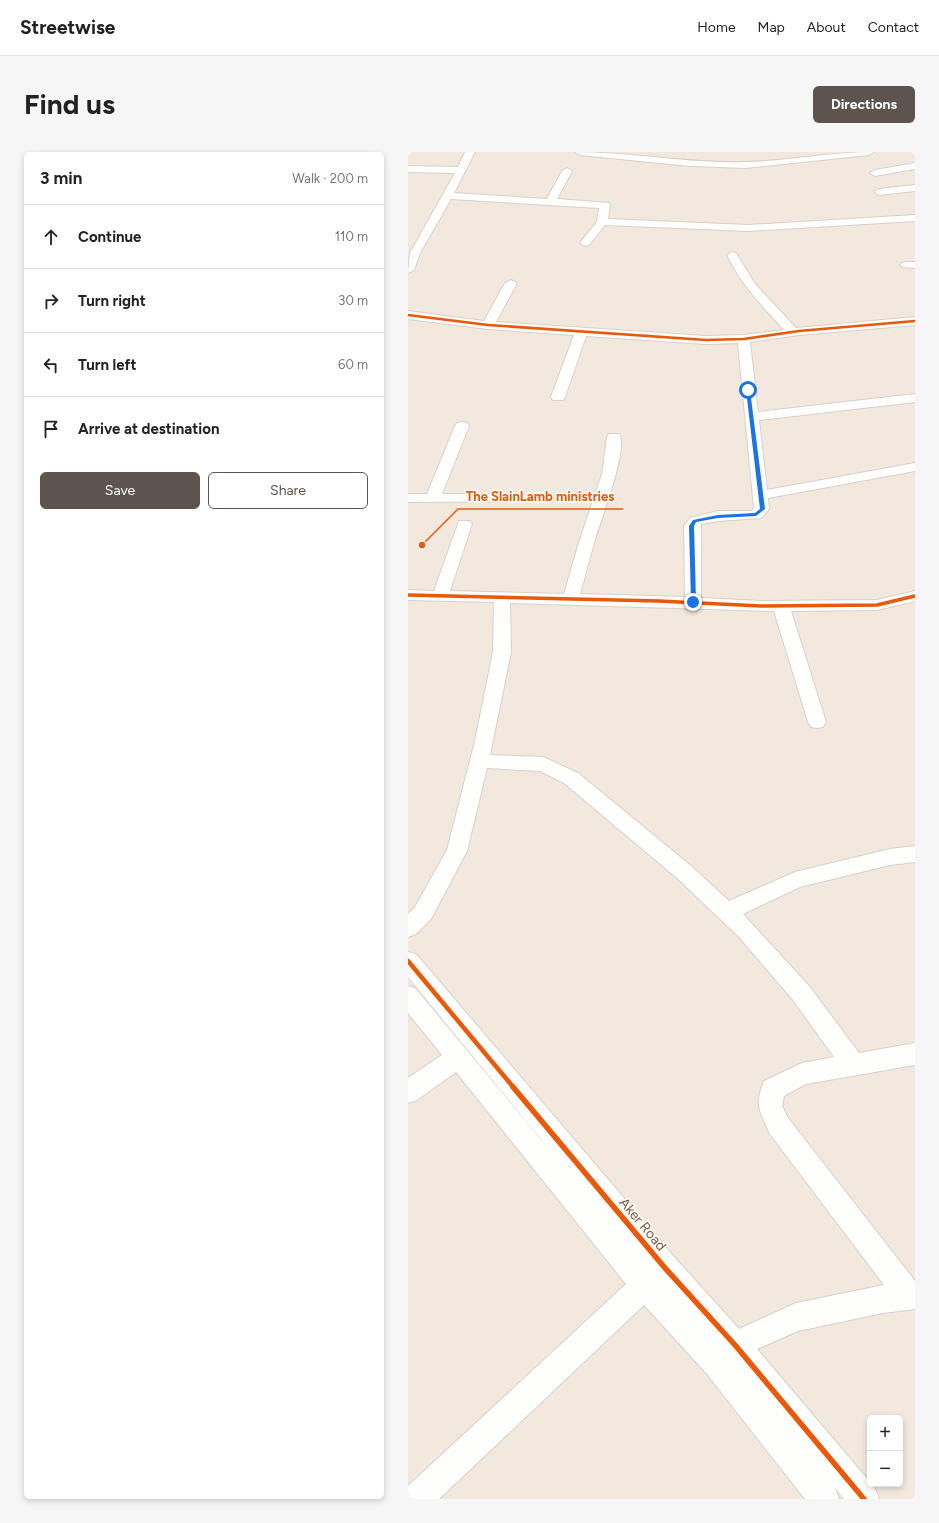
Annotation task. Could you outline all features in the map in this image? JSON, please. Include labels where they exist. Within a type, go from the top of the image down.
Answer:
[{"type":"street","points":[[408,270],[470,152]]},
{"type":"street","points":[[580,152],[690,163],[746,165],[869,152]]},
{"type":"street","points":[[875,173],[915,166]]},
{"type":"street","points":[[408,169],[461,170]]},
{"type":"street","points":[[551,201],[568,171]]},
{"type":"street","points":[[879,192],[915,188]]},
{"type":"street","points":[[448,196],[605,205],[602,222],[585,243]]},
{"type":"street","points":[[602,222],[748,228],[915,218]]},
{"type":"street","points":[[414,232],[427,232]]},
{"type":"street","points":[[732,255],[740,273],[753,291],[793,332]]},
{"type":"street","points":[[488,325],[511,283]]},
{"type":"street","points":[[408,315],[488,325],[663,338],[744,339],[793,332],[915,321]]},
{"type":"street","points":[[558,397],[582,331]]},
{"type":"street","points":[[693,602],[692,526],[695,521],[718,516],[756,515],[762,509],[762,495],[745,361],[744,339]]},
{"type":"street","points":[[752,417],[915,398]]},
{"type":"street","points":[[433,498],[462,426]]},
{"type":"street","points":[[571,599],[589,534],[609,476],[614,454],[614,436]]},
{"type":"street","points":[[762,495],[915,467]]},
{"type":"street","points":[[408,498],[520,498]]},
{"type":"street","points":[[440,596],[464,524]]},
{"type":"street","points":[[408,595],[693,602],[781,606],[877,605],[914,602]]},
{"type":"street","points":[[408,928],[423,913],[457,851],[479,761],[502,652],[502,597]]},
{"type":"street","points":[[781,606],[817,722]]},
{"type":"street","points":[[479,761],[544,764],[572,778],[684,872],[747,931],[801,993],[854,1065]]},
{"type":"street","points":[[727,912],[795,880],[890,857],[915,854]]},
{"type":"street","name":"Aker Road","points":[[408,960],[665,1268],[735,1345],[864,1499]]},
{"type":"street","points":[[408,996],[645,1285],[717,1364],[824,1499]]},
{"type":"street","points":[[912,1295],[779,1126],[770,1107],[773,1089],[802,1074],[915,1054]]},
{"type":"street","points":[[408,1092],[459,1057]]},
{"type":"street","points":[[417,1499],[645,1285]]},
{"type":"street","points":[[735,1345],[796,1317],[883,1299],[912,1295]]},
{"type":"shaded area","points":[[408,152],[915,152],[915,1499],[408,1499]]},
{"type":"cycle path","points":[[408,315],[488,325],[706,340],[744,339],[799,331],[915,321]]},
{"type":"cycle path","points":[[408,595],[659,601],[761,606],[877,605],[915,596]]},
{"type":"cycle path","points":[[408,961],[665,1268],[735,1345],[864,1499]]},
{"type":"place","name":"The SlainLamb ministries","points":[[422,545]]},
{"type":"route","points":[[693,602],[692,526],[695,521],[718,516],[756,515],[762,509],[762,495],[748,390]]}]
